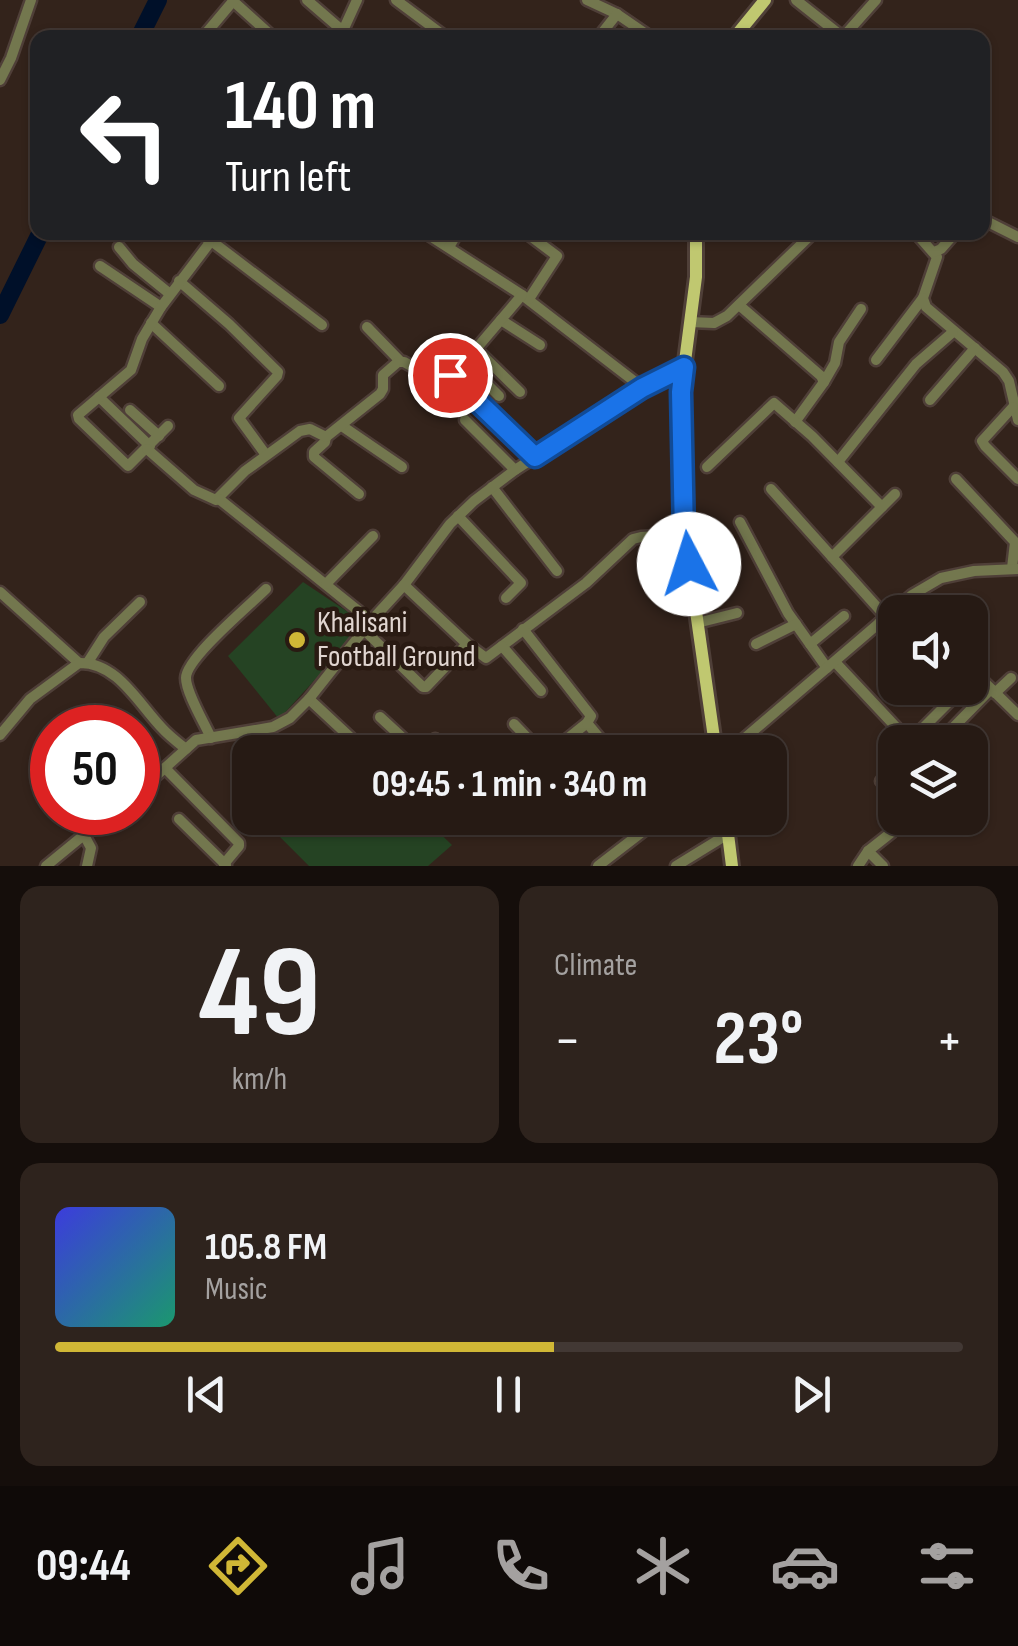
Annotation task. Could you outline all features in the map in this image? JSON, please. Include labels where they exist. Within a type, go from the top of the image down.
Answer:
[{"type":"main road","points":[[741,30],[765,0]]},
{"type":"main road","points":[[696,240],[696,277],[681,392],[684,534],[713,735]]},
{"type":"main road","points":[[728,835],[732,866]]},
{"type":"street","points":[[0,80],[31,0]]},
{"type":"street","points":[[209,30],[233,0],[265,30]]},
{"type":"street","points":[[307,0],[338,30]]},
{"type":"street","points":[[346,30],[356,0]]},
{"type":"street","points":[[396,0],[437,30]]},
{"type":"street","points":[[587,0],[640,30]]},
{"type":"street","points":[[796,0],[835,30]]},
{"type":"street","points":[[850,30],[876,0]]},
{"type":"street","points":[[604,30],[616,14]]},
{"type":"street","points":[[990,223],[1018,236]]},
{"type":"street","points":[[168,426],[128,466],[79,419],[130,370],[142,338],[207,240]]},
{"type":"street","points":[[215,240],[322,325]]},
{"type":"street","points":[[437,240],[526,297],[642,388]]},
{"type":"street","points":[[449,247],[453,240]]},
{"type":"street","points":[[368,327],[400,361],[439,381],[450,375],[526,297],[557,256],[536,240]]},
{"type":"street","points":[[690,322],[714,323],[739,305],[806,240]]},
{"type":"street","points":[[876,360],[923,298],[936,257],[922,240]]},
{"type":"street","points":[[934,252],[949,240]]},
{"type":"street","points":[[119,246],[133,264],[170,294]]},
{"type":"street","points":[[100,266],[161,307]]},
{"type":"street","points":[[179,282],[278,372],[239,418],[266,455]]},
{"type":"street","points":[[923,298],[926,308],[1009,381],[1016,414],[982,441],[1018,479]]},
{"type":"street","points":[[739,305],[824,382]]},
{"type":"street","points":[[795,422],[824,382],[834,363],[838,342],[861,309]]},
{"type":"street","points":[[502,320],[540,345]]},
{"type":"street","points":[[151,324],[219,386]]},
{"type":"street","points":[[838,462],[916,364],[954,332]]},
{"type":"street","points":[[476,348],[520,392]]},
{"type":"street","points":[[930,400],[976,348]]},
{"type":"street","points":[[359,494],[314,457],[314,452],[326,437],[380,394],[383,375],[400,361]]},
{"type":"street","points":[[464,361],[500,396]]},
{"type":"street","points":[[160,772],[196,740],[283,722],[309,699],[458,516],[515,470],[642,388],[684,367]]},
{"type":"street","points":[[450,375],[535,457]]},
{"type":"street","points":[[99,397],[194,490],[213,501],[303,429],[326,437]]},
{"type":"street","points":[[707,467],[772,403],[882,507]]},
{"type":"street","points":[[130,410],[158,436]]},
{"type":"street","points":[[465,420],[515,470]]},
{"type":"street","points":[[342,426],[402,467]]},
{"type":"street","points":[[912,595],[941,578],[1015,569],[1014,539],[956,479]]},
{"type":"street","points":[[492,488],[557,571]]},
{"type":"street","points":[[771,489],[878,615]]},
{"type":"street","points":[[832,557],[894,494]]},
{"type":"street","points":[[219,499],[326,584],[422,687],[467,644]]},
{"type":"street","points":[[458,516],[521,583],[506,598]]},
{"type":"street","points":[[740,522],[784,608],[810,644],[892,725]]},
{"type":"street","points":[[404,584],[486,658],[586,584],[633,540],[641,536],[684,534]]},
{"type":"street","points":[[326,584],[373,536]]},
{"type":"street","points":[[211,738],[186,683],[187,671],[197,656],[266,589]]},
{"type":"street","points":[[0,592],[83,662],[99,666],[134,694],[186,750]]},
{"type":"street","points":[[0,735],[30,699],[83,662],[140,602]]},
{"type":"street","points":[[697,623],[737,613]]},
{"type":"street","points":[[810,644],[844,616]]},
{"type":"street","points":[[756,644],[796,624]]},
{"type":"street","points":[[749,735],[878,624]]},
{"type":"street","points":[[523,629],[590,716],[573,735]]},
{"type":"street","points":[[502,646],[541,691]]},
{"type":"street","points":[[956,725],[1011,678]]},
{"type":"street","points":[[988,686],[1018,715]]},
{"type":"street","points":[[309,699],[348,735]]},
{"type":"street","points":[[926,725],[946,705]]},
{"type":"street","points":[[380,716],[398,735]]},
{"type":"street","points":[[587,723],[597,735]]},
{"type":"street","points":[[514,724],[525,735]]},
{"type":"street","points":[[165,768],[239,844],[226,865],[179,819]]},
{"type":"street","points":[[46,866],[84,835],[91,848],[87,866]]},
{"type":"street","points":[[598,866],[638,835]]},
{"type":"street","points":[[676,866],[726,835]]},
{"type":"street","points":[[858,866],[868,851],[888,835]]},
{"type":"street","points":[[868,851],[883,866]]},
{"type":"green space","name":"Khalisani Football Ground","points":[[303,582],[366,624],[279,719],[228,656]]},
{"type":"green space","points":[[278,835],[442,835],[452,845],[428,866],[309,866]]},
{"type":"waterway","points":[[143,30],[158,0]]},
{"type":"waterway","points":[[0,315],[37,240]]},
{"type":"place","name":"Khalisani Football Ground","points":[[297,640]]},
{"type":"route","points":[[450,375],[535,457],[642,388],[684,367],[684,534],[689,564]]}]
